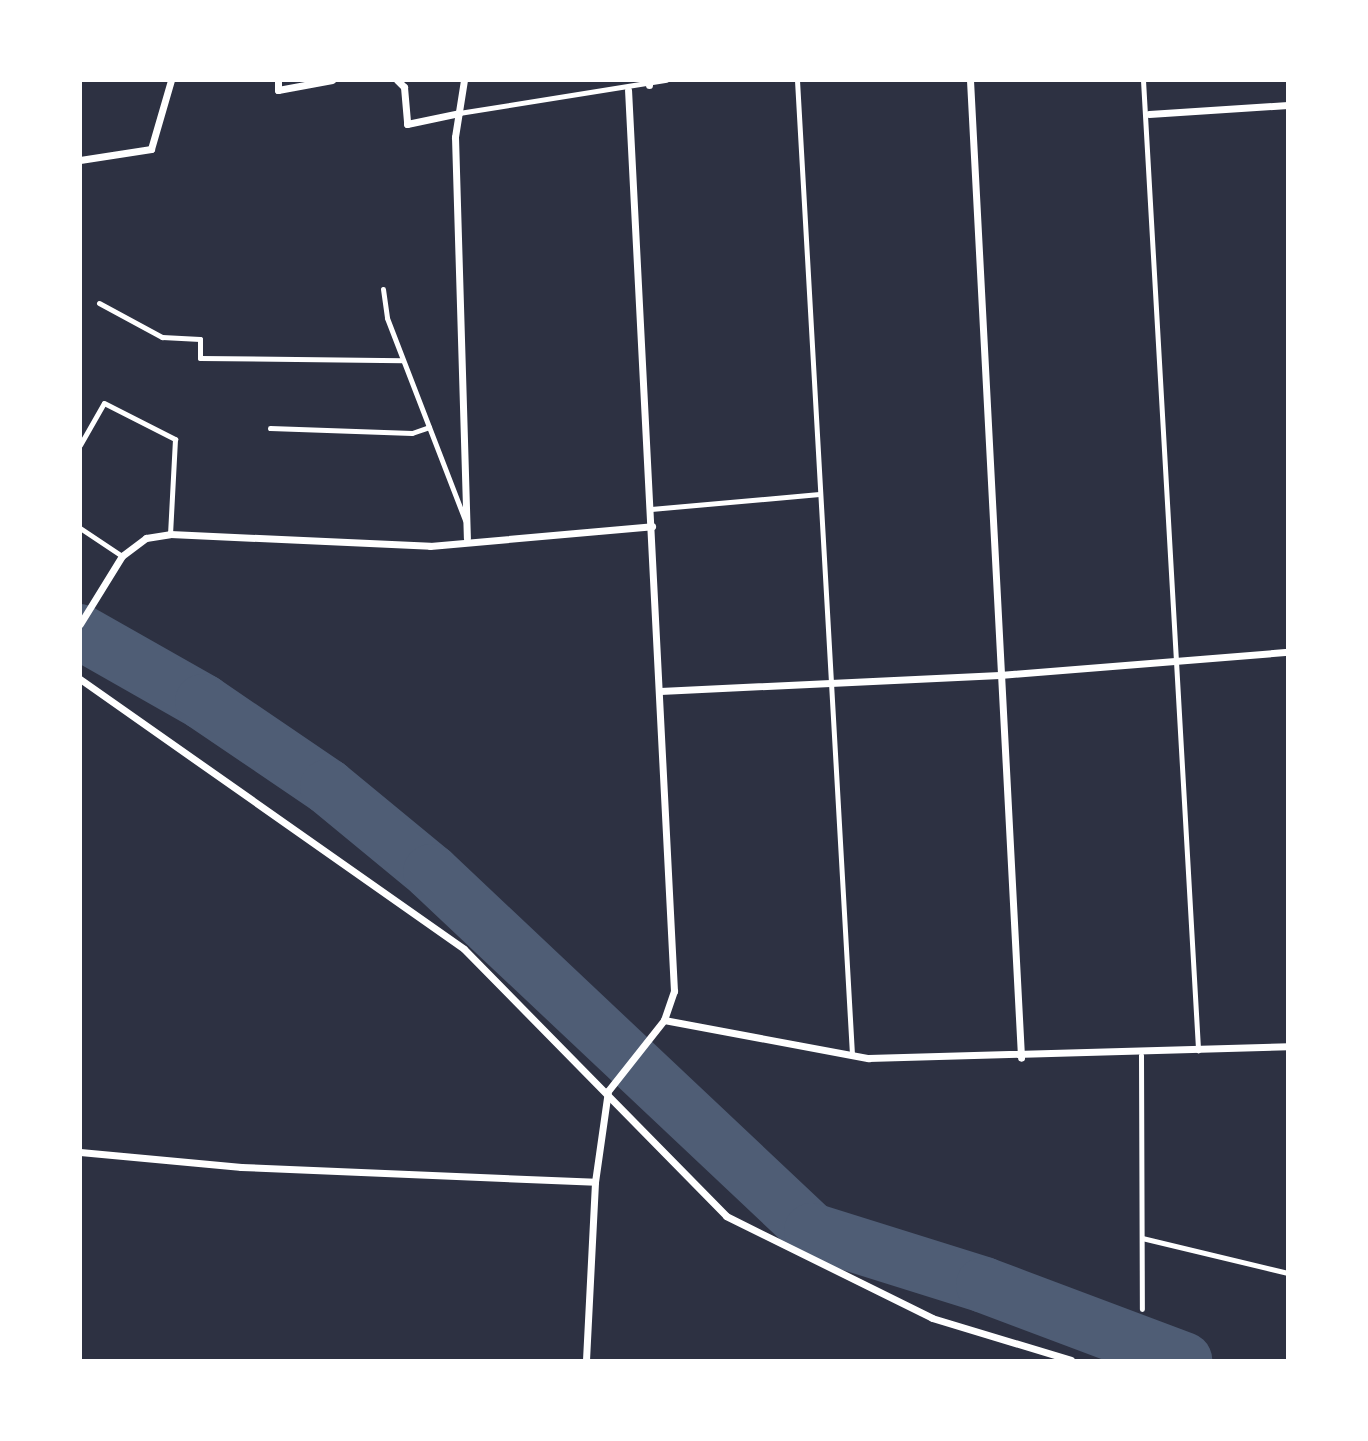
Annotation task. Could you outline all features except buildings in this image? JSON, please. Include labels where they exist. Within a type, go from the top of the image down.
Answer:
[{"type":"street","points":[[80,160],[151,149],[171,80]]},
{"type":"street","points":[[278,80],[278,90],[332,80]]},
{"type":"street","points":[[397,80],[404,87],[407,124],[459,113]]},
{"type":"street","points":[[464,80],[459,113],[468,534]]},
{"type":"street","points":[[970,80],[1021,1058]]},
{"type":"street","points":[[586,1360],[595,1182],[608,1091],[664,1020],[674,991],[628,90]]},
{"type":"street","points":[[1149,114],[1287,105]]},
{"type":"street","points":[[80,624],[122,556],[146,538],[170,534],[430,546],[468,534],[652,526]]},
{"type":"street","points":[[660,691],[1000,675],[1287,652]]},
{"type":"street","points":[[80,679],[464,949],[608,1091],[726,1216],[932,1318],[1071,1360]]},
{"type":"street","points":[[664,1020],[852,1054],[1021,1058],[1142,1055],[1287,1046]]},
{"type":"street","points":[[80,1152],[241,1167],[595,1182]]},
{"type":"lane","points":[[459,113],[628,90],[666,80]]},
{"type":"lane","points":[[797,80],[852,1054]]},
{"type":"lane","points":[[1143,80],[1149,114],[1180,660],[1198,1050]]},
{"type":"lane","points":[[383,289],[402,360],[468,534]]},
{"type":"lane","points":[[99,303],[162,337],[200,339],[200,358],[402,360]]},
{"type":"lane","points":[[80,445],[104,403],[174,439],[170,534]]},
{"type":"lane","points":[[270,428],[412,433],[429,427]]},
{"type":"lane","points":[[651,509],[819,494]]},
{"type":"lane","points":[[80,528],[122,556]]},
{"type":"lane","points":[[1142,1055],[1142,1309]]},
{"type":"lane","points":[[1142,1238],[1287,1273]]},
{"type":"waterway","points":[[80,632],[203,702],[328,787],[431,872],[812,1231],[984,1285],[1184,1360]]}]
